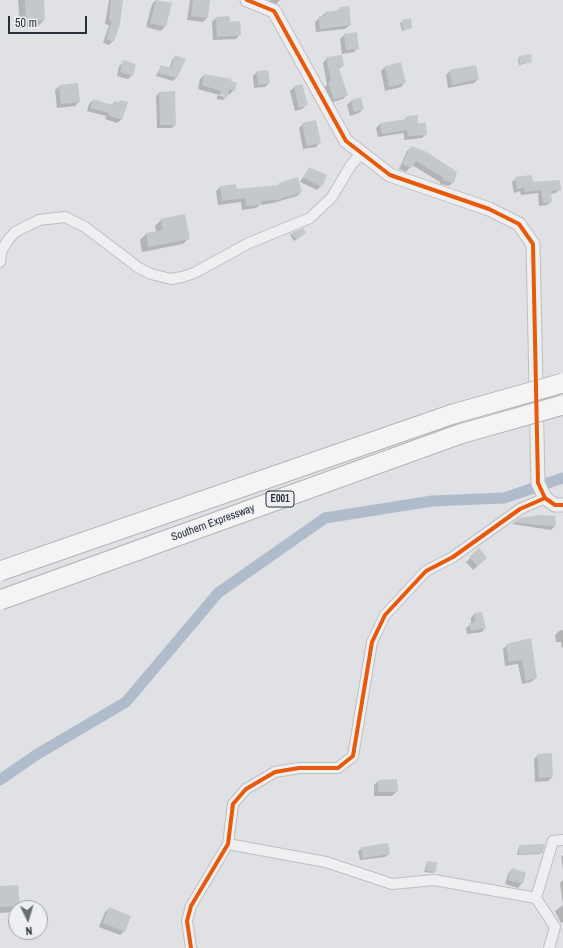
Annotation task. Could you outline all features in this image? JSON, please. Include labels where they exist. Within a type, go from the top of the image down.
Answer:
[{"type":"highway","name":"E001","points":[[0,571],[453,414],[563,383]]},
{"type":"highway","name":"Southern Expressway","points":[[0,600],[460,434],[563,405]]},
{"type":"street","points":[[247,0],[274,11],[346,141],[390,175],[488,209],[519,224],[533,244],[542,492],[555,504],[563,505]]},
{"type":"street","points":[[0,262],[1,252],[15,232],[39,220],[66,216],[85,227],[139,268],[151,274],[171,279],[182,277],[194,273],[249,243],[310,218],[332,197],[351,165],[362,153]]},
{"type":"street","points":[[191,948],[187,921],[191,906],[228,844],[233,804],[246,789],[276,772],[299,768],[338,768],[353,756],[372,642],[385,615],[426,571],[454,557],[542,492]]},
{"type":"street","points":[[536,898],[553,841],[563,840]]},
{"type":"street","points":[[228,844],[326,862],[392,884],[434,880],[536,898],[559,926],[549,948]]},
{"type":"building","points":[[25,0],[44,0],[45,20],[26,22]]},
{"type":"building","points":[[111,0],[123,0],[120,24],[114,42],[106,39],[112,21],[109,21]]},
{"type":"building","points":[[156,0],[172,3],[166,27],[150,23]]},
{"type":"building","points":[[193,0],[210,0],[208,18],[191,16]]},
{"type":"building","points":[[349,6],[351,25],[320,29],[319,16],[325,16],[325,12],[340,10],[340,7]]},
{"type":"building","points":[[229,16],[230,22],[240,21],[241,35],[217,37],[216,17]]},
{"type":"building","points":[[411,18],[412,28],[403,30],[402,20]]},
{"type":"building","points":[[357,32],[359,49],[346,50],[344,34]]},
{"type":"building","points":[[531,54],[532,62],[520,64],[519,56]]},
{"type":"building","points":[[175,55],[186,59],[177,78],[158,73],[161,65],[171,68]]},
{"type":"building","points":[[342,55],[344,66],[338,66],[348,95],[334,100],[328,82],[331,81],[326,57]]},
{"type":"building","points":[[123,60],[136,64],[133,76],[120,72]]},
{"type":"building","points":[[401,62],[406,83],[389,87],[385,66]]},
{"type":"building","points":[[476,65],[479,79],[452,85],[449,70]]},
{"type":"building","points":[[268,70],[270,83],[258,85],[257,71]]},
{"type":"building","points":[[204,74],[231,79],[231,81],[237,83],[235,91],[229,89],[228,96],[220,95],[221,91],[202,85]]},
{"type":"building","points":[[78,83],[80,102],[61,104],[59,85]]},
{"type":"building","points":[[302,84],[308,105],[299,108],[294,86]]},
{"type":"building","points":[[175,91],[176,125],[160,125],[159,92]]},
{"type":"building","points":[[361,97],[364,109],[354,112],[351,100]]},
{"type":"building","points":[[93,99],[112,105],[114,101],[119,102],[120,100],[128,102],[122,120],[108,115],[109,113],[90,108]]},
{"type":"building","points":[[418,115],[418,123],[426,123],[427,135],[408,136],[407,130],[382,134],[380,123],[407,119],[407,116]]},
{"type":"building","points":[[316,120],[321,143],[307,146],[302,123]]},
{"type":"building","points":[[411,146],[427,152],[457,172],[454,183],[443,180],[444,178],[416,161],[411,168],[402,164]]},
{"type":"building","points":[[309,167],[327,175],[322,187],[303,178]]},
{"type":"building","points":[[531,175],[534,182],[560,180],[561,190],[551,191],[552,202],[543,203],[541,190],[525,192],[524,188],[517,189],[515,177]]},
{"type":"building","points":[[298,177],[302,192],[278,200],[261,201],[262,205],[246,206],[245,198],[222,201],[220,186],[236,184],[237,189],[279,185],[279,183]]},
{"type":"building","points":[[185,214],[190,239],[148,247],[146,233],[163,230],[160,219]]},
{"type":"building","points":[[303,228],[306,233],[296,239],[291,233]]},
{"type":"building","points":[[541,515],[555,516],[556,527],[514,522],[519,518]]},
{"type":"building","points":[[479,548],[487,558],[478,566],[469,557]]},
{"type":"building","points":[[482,612],[486,628],[471,631],[469,623],[475,622],[474,613]]},
{"type":"building","points":[[531,638],[537,678],[526,681],[522,660],[509,662],[506,644]]},
{"type":"building","points":[[552,753],[553,777],[539,778],[537,754]]},
{"type":"building","points":[[397,779],[398,792],[378,792],[378,780]]},
{"type":"building","points":[[388,843],[390,854],[363,858],[361,847]]},
{"type":"building","points":[[545,844],[543,853],[519,854],[519,845]]},
{"type":"building","points":[[427,861],[437,862],[436,872],[426,871]]},
{"type":"building","points":[[512,868],[526,873],[523,884],[508,880]]},
{"type":"building","points":[[18,885],[19,900],[8,900],[8,907],[0,907],[0,886]]},
{"type":"building","points":[[109,907],[131,916],[125,932],[103,923]]},
{"type":"waterway","points":[[0,780],[36,755],[126,702],[218,593],[325,518],[432,501],[504,498],[563,478]]},
{"type":"cycle path","points":[[247,0],[274,11],[346,141],[390,175],[489,209],[519,224],[533,244],[538,483],[545,498],[555,505],[563,505]]},
{"type":"cycle path","points":[[191,948],[187,921],[191,906],[228,844],[233,804],[246,789],[275,772],[299,768],[338,768],[353,756],[372,642],[385,615],[426,571],[453,557],[520,509],[545,498]]}]
